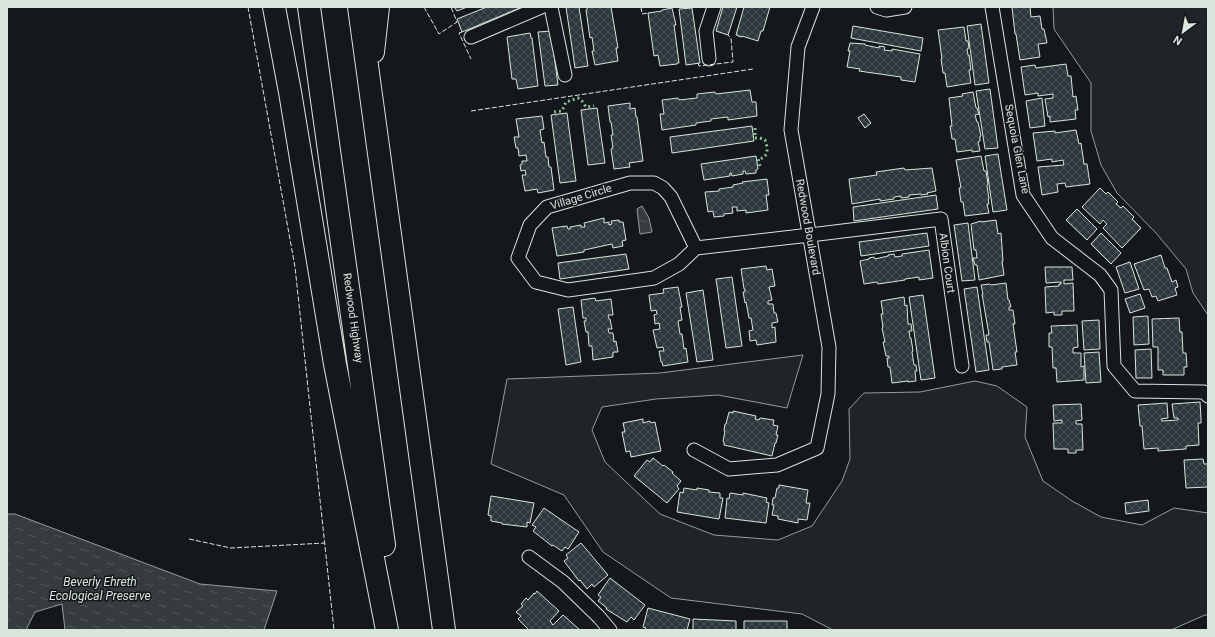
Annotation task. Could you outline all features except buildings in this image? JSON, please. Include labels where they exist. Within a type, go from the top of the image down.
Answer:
[{"type":"highway","points":[[274,7],[290,92],[335,364],[387,630]]},
{"type":"highway","name":"Redwood Highway","points":[[309,7],[396,630]]},
{"type":"highway","points":[[359,7],[444,630]]},
{"type":"highway","points":[[369,79],[378,7]]},
{"type":"street","points":[[471,37],[541,7]]},
{"type":"street","points":[[551,7],[565,75]]},
{"type":"street","points":[[709,59],[706,32],[714,7]]},
{"type":"street","name":"Redwood Boulevard","points":[[694,450],[729,469],[777,465],[817,448],[828,394],[829,347],[791,130],[798,47],[813,7]]},
{"type":"street","points":[[877,7],[886,10],[905,7]]},
{"type":"street","name":"Sequoia Glen Lane","points":[[992,7],[1023,194],[1052,238],[1100,275],[1111,290],[1114,366],[1135,391],[1204,392],[1208,396]]},
{"type":"street","name":"Village Circle","points":[[630,183],[654,183],[663,188],[671,197],[696,248],[679,264],[654,278],[568,290],[536,282],[518,258],[530,225],[546,207],[630,183]]},
{"type":"street","name":"Albion Court","points":[[810,235],[941,219],[962,366]]},
{"type":"street","points":[[696,248],[810,235]]},
{"type":"street","points":[[529,557],[563,582],[599,616],[610,630]]},
{"type":"shaded area","points":[[1053,7],[1208,7],[1208,315],[1193,293],[1186,269],[1156,233],[1117,193],[1101,165],[1091,131],[1091,83],[1054,29]]},
{"type":"shaded area","points":[[803,355],[787,408],[718,395],[656,399],[602,407],[592,430],[605,462],[660,514],[714,535],[778,540],[812,526],[842,481],[850,459],[849,409],[864,393],[920,392],[975,381],[997,386],[1027,407],[1025,437],[1043,481],[1072,501],[1101,517],[1142,525],[1174,508],[1208,513],[1208,615],[1171,630],[833,630],[802,614],[671,598],[603,552],[564,495],[491,464],[507,379],[660,373]]},
{"type":"water","points":[[642,206],[649,218],[652,232],[640,234],[637,209]]},
{"type":"water","name":"Beverly Ehreth Ecological Preserve","points":[[7,514],[15,514],[200,584],[277,591],[264,630],[65,630],[62,604],[35,612],[26,630],[7,630]]},
{"type":"hedge","points":[[554,112],[562,111],[566,102],[578,98],[586,107],[594,106]]},
{"type":"hedge","points":[[755,128],[755,138],[765,140],[767,146],[766,155],[758,159],[760,166]]},
{"type":"fence","points":[[248,7],[295,267],[334,630]]},
{"type":"fence","points":[[424,7],[439,34],[457,22],[451,7]]},
{"type":"fence","points":[[641,7],[642,14],[648,13]]},
{"type":"fence","points":[[462,32],[459,33],[471,59]]},
{"type":"fence","points":[[698,63],[699,66],[733,62],[731,38],[728,35]]},
{"type":"fence","points":[[471,111],[753,69]]},
{"type":"fence","points":[[189,539],[231,548],[325,543]]}]
